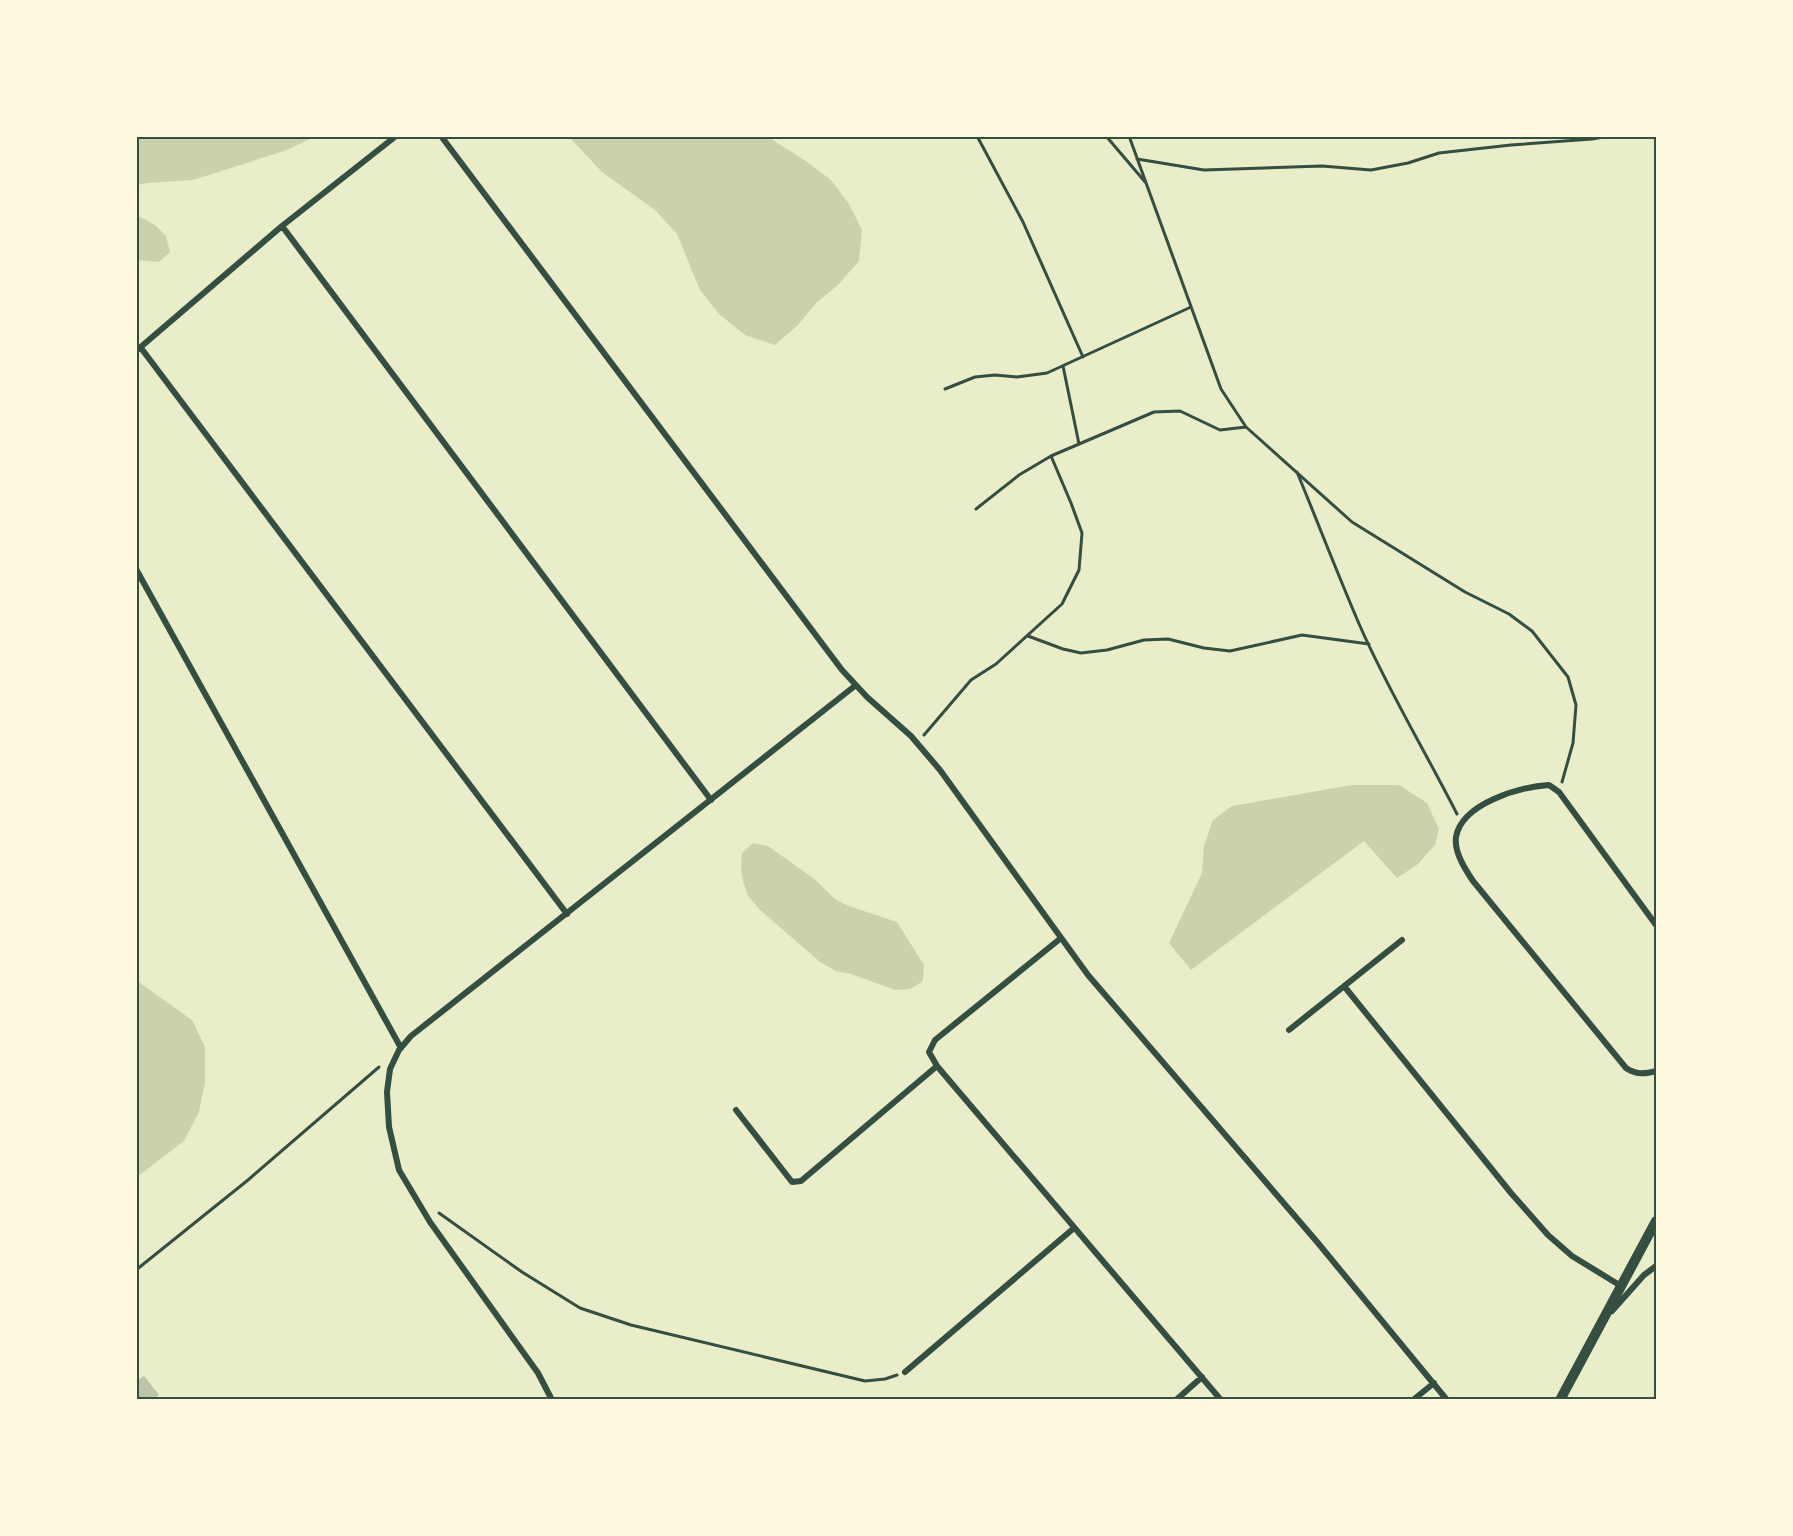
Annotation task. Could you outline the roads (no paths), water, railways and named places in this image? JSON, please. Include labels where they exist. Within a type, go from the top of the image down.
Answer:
[{"type":"street","points":[[396,136],[282,226],[139,350],[567,914]]},
{"type":"street","points":[[441,136],[856,685],[917,744],[940,770],[1088,975],[1318,1243],[1447,1400]]},
{"type":"street","points":[[282,226],[711,800]]},
{"type":"street","points":[[136,569],[401,1048]]},
{"type":"street","points":[[552,1400],[538,1373],[430,1222],[399,1170],[389,1127],[387,1092],[390,1069],[401,1048],[411,1036],[856,685]]},
{"type":"street","points":[[1656,925],[1559,792],[1549,785],[1530,786],[1506,794],[1480,806],[1462,823],[1456,837],[1462,866],[1626,1068],[1632,1073],[1646,1074],[1656,1071]]},
{"type":"street","points":[[1061,938],[935,1040],[929,1052],[937,1066],[1221,1400]]},
{"type":"street","points":[[1289,1030],[1402,940]]},
{"type":"street","points":[[1344,986],[1511,1193],[1548,1234],[1572,1256],[1621,1286]]},
{"type":"street","points":[[736,1110],[792,1182],[801,1181],[937,1066]]},
{"type":"street","points":[[1560,1400],[1655,1227]]},
{"type":"street","points":[[905,1372],[1074,1228]]},
{"type":"street","points":[[1602,1322],[1644,1275],[1656,1266]]},
{"type":"street","points":[[1176,1400],[1202,1377]]},
{"type":"street","points":[[1413,1400],[1434,1383]]}]
